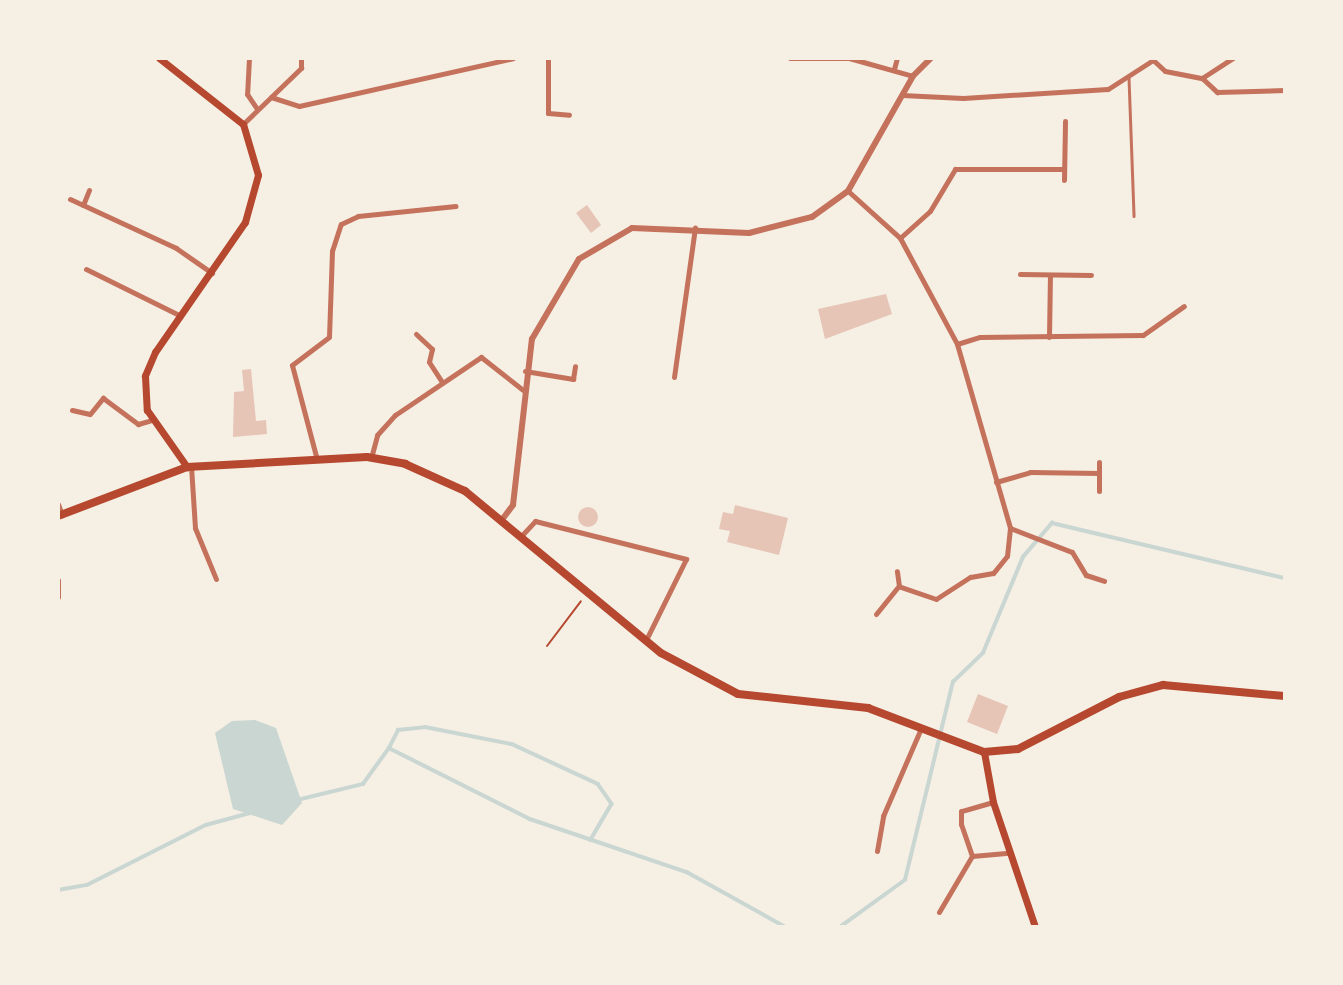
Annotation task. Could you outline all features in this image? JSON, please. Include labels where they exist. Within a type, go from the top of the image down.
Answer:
[{"type":"main road","points":[[159,58],[243,124],[256,158],[256,190],[245,222],[148,364],[144,391],[152,419],[189,467]]},
{"type":"main road","points":[[60,515],[189,467],[316,456],[371,458],[436,477],[504,517],[646,640],[696,677],[738,694],[868,708],[984,752],[1018,749],[1119,696],[1163,685],[1285,696]]},
{"type":"main road","points":[[984,752],[993,802],[1035,927]]},
{"type":"street","points":[[249,58],[247,93],[257,109]]},
{"type":"street","points":[[243,124],[301,68],[301,58]]},
{"type":"street","points":[[271,97],[299,106],[513,58]]},
{"type":"street","points":[[548,58],[548,113],[569,115]]},
{"type":"street","points":[[790,58],[849,58],[913,76]]},
{"type":"street","points":[[894,69],[897,58]]},
{"type":"street","points":[[504,517],[514,500],[526,370],[542,314],[590,248],[632,228],[695,227],[749,233],[787,228],[848,191],[913,76],[931,58]]},
{"type":"street","points":[[902,95],[963,98],[1108,89],[1129,78],[1152,59],[1182,77],[1202,78],[1233,58]]},
{"type":"street","points":[[1202,78],[1217,92],[1285,90]]},
{"type":"street","points":[[1064,180],[1065,121]]},
{"type":"street","points":[[900,238],[930,211],[955,169],[1064,169]]},
{"type":"street","points":[[83,205],[89,190]]},
{"type":"street","points":[[848,191],[900,238],[957,344],[1010,528],[1007,556],[993,573],[970,577],[936,599],[899,586]]},
{"type":"street","points":[[71,199],[176,248],[212,273]]},
{"type":"street","points":[[316,456],[292,365],[329,337],[332,251],[341,225],[358,216],[455,206]]},
{"type":"street","points":[[674,377],[695,227]]},
{"type":"street","points":[[86,269],[181,316]]},
{"type":"street","points":[[1020,274],[1091,275]]},
{"type":"street","points":[[1048,337],[1050,275]]},
{"type":"street","points":[[957,344],[980,337],[1143,335],[1184,306]]},
{"type":"street","points":[[416,334],[432,349],[429,362],[442,382]]},
{"type":"street","points":[[371,458],[380,430],[419,393],[481,357],[523,390]]},
{"type":"street","points":[[526,370],[573,379],[575,366]]},
{"type":"street","points":[[72,410],[90,414],[103,398],[138,424],[152,419]]},
{"type":"street","points":[[1099,462],[1099,491]]},
{"type":"street","points":[[189,467],[195,528],[216,579]]},
{"type":"street","points":[[996,481],[1030,472],[1099,473]]},
{"type":"street","points":[[58,504],[60,515]]},
{"type":"street","points":[[523,534],[535,521],[686,559],[646,640]]},
{"type":"street","points":[[1010,528],[1072,552],[1086,575],[1104,581]]},
{"type":"street","points":[[876,614],[899,586],[897,570]]},
{"type":"street","points":[[58,580],[58,597]]},
{"type":"street","points":[[877,851],[883,816],[921,728]]},
{"type":"street","points":[[939,912],[972,856],[961,824],[961,811],[993,802]]},
{"type":"street","points":[[972,856],[1009,853]]},
{"type":"lane","points":[[1129,78],[1134,216]]},
{"type":"path","points":[[547,646],[579,604]]},
{"type":"shaded area","points":[[255,720],[276,728],[302,803],[282,825],[233,809],[215,733],[232,721]]},
{"type":"building","points":[[587,205],[601,225],[591,233],[576,213]]},
{"type":"building","points":[[886,294],[892,314],[825,339],[818,309]]},
{"type":"building","points":[[251,369],[256,421],[266,420],[267,434],[233,437],[234,392],[244,391],[242,370]]},
{"type":"building","points":[[735,505],[788,518],[779,555],[727,542],[730,531],[719,529],[723,512],[733,514]]},
{"type":"building","points":[[584,507],[592,507],[598,517],[592,527],[584,527],[578,521],[578,513]]},
{"type":"building","points":[[978,694],[1008,706],[997,734],[967,722]]},
{"type":"waterway","points":[[840,927],[905,880],[953,682],[983,653],[1023,557],[1052,523],[1285,578]]},
{"type":"waterway","points":[[389,748],[398,730],[425,727],[512,744],[598,784],[612,804],[591,840]]},
{"type":"waterway","points":[[297,800],[363,784],[389,748],[530,819],[687,872],[786,927]]},
{"type":"waterway","points":[[58,890],[87,885],[206,825],[250,813]]}]
